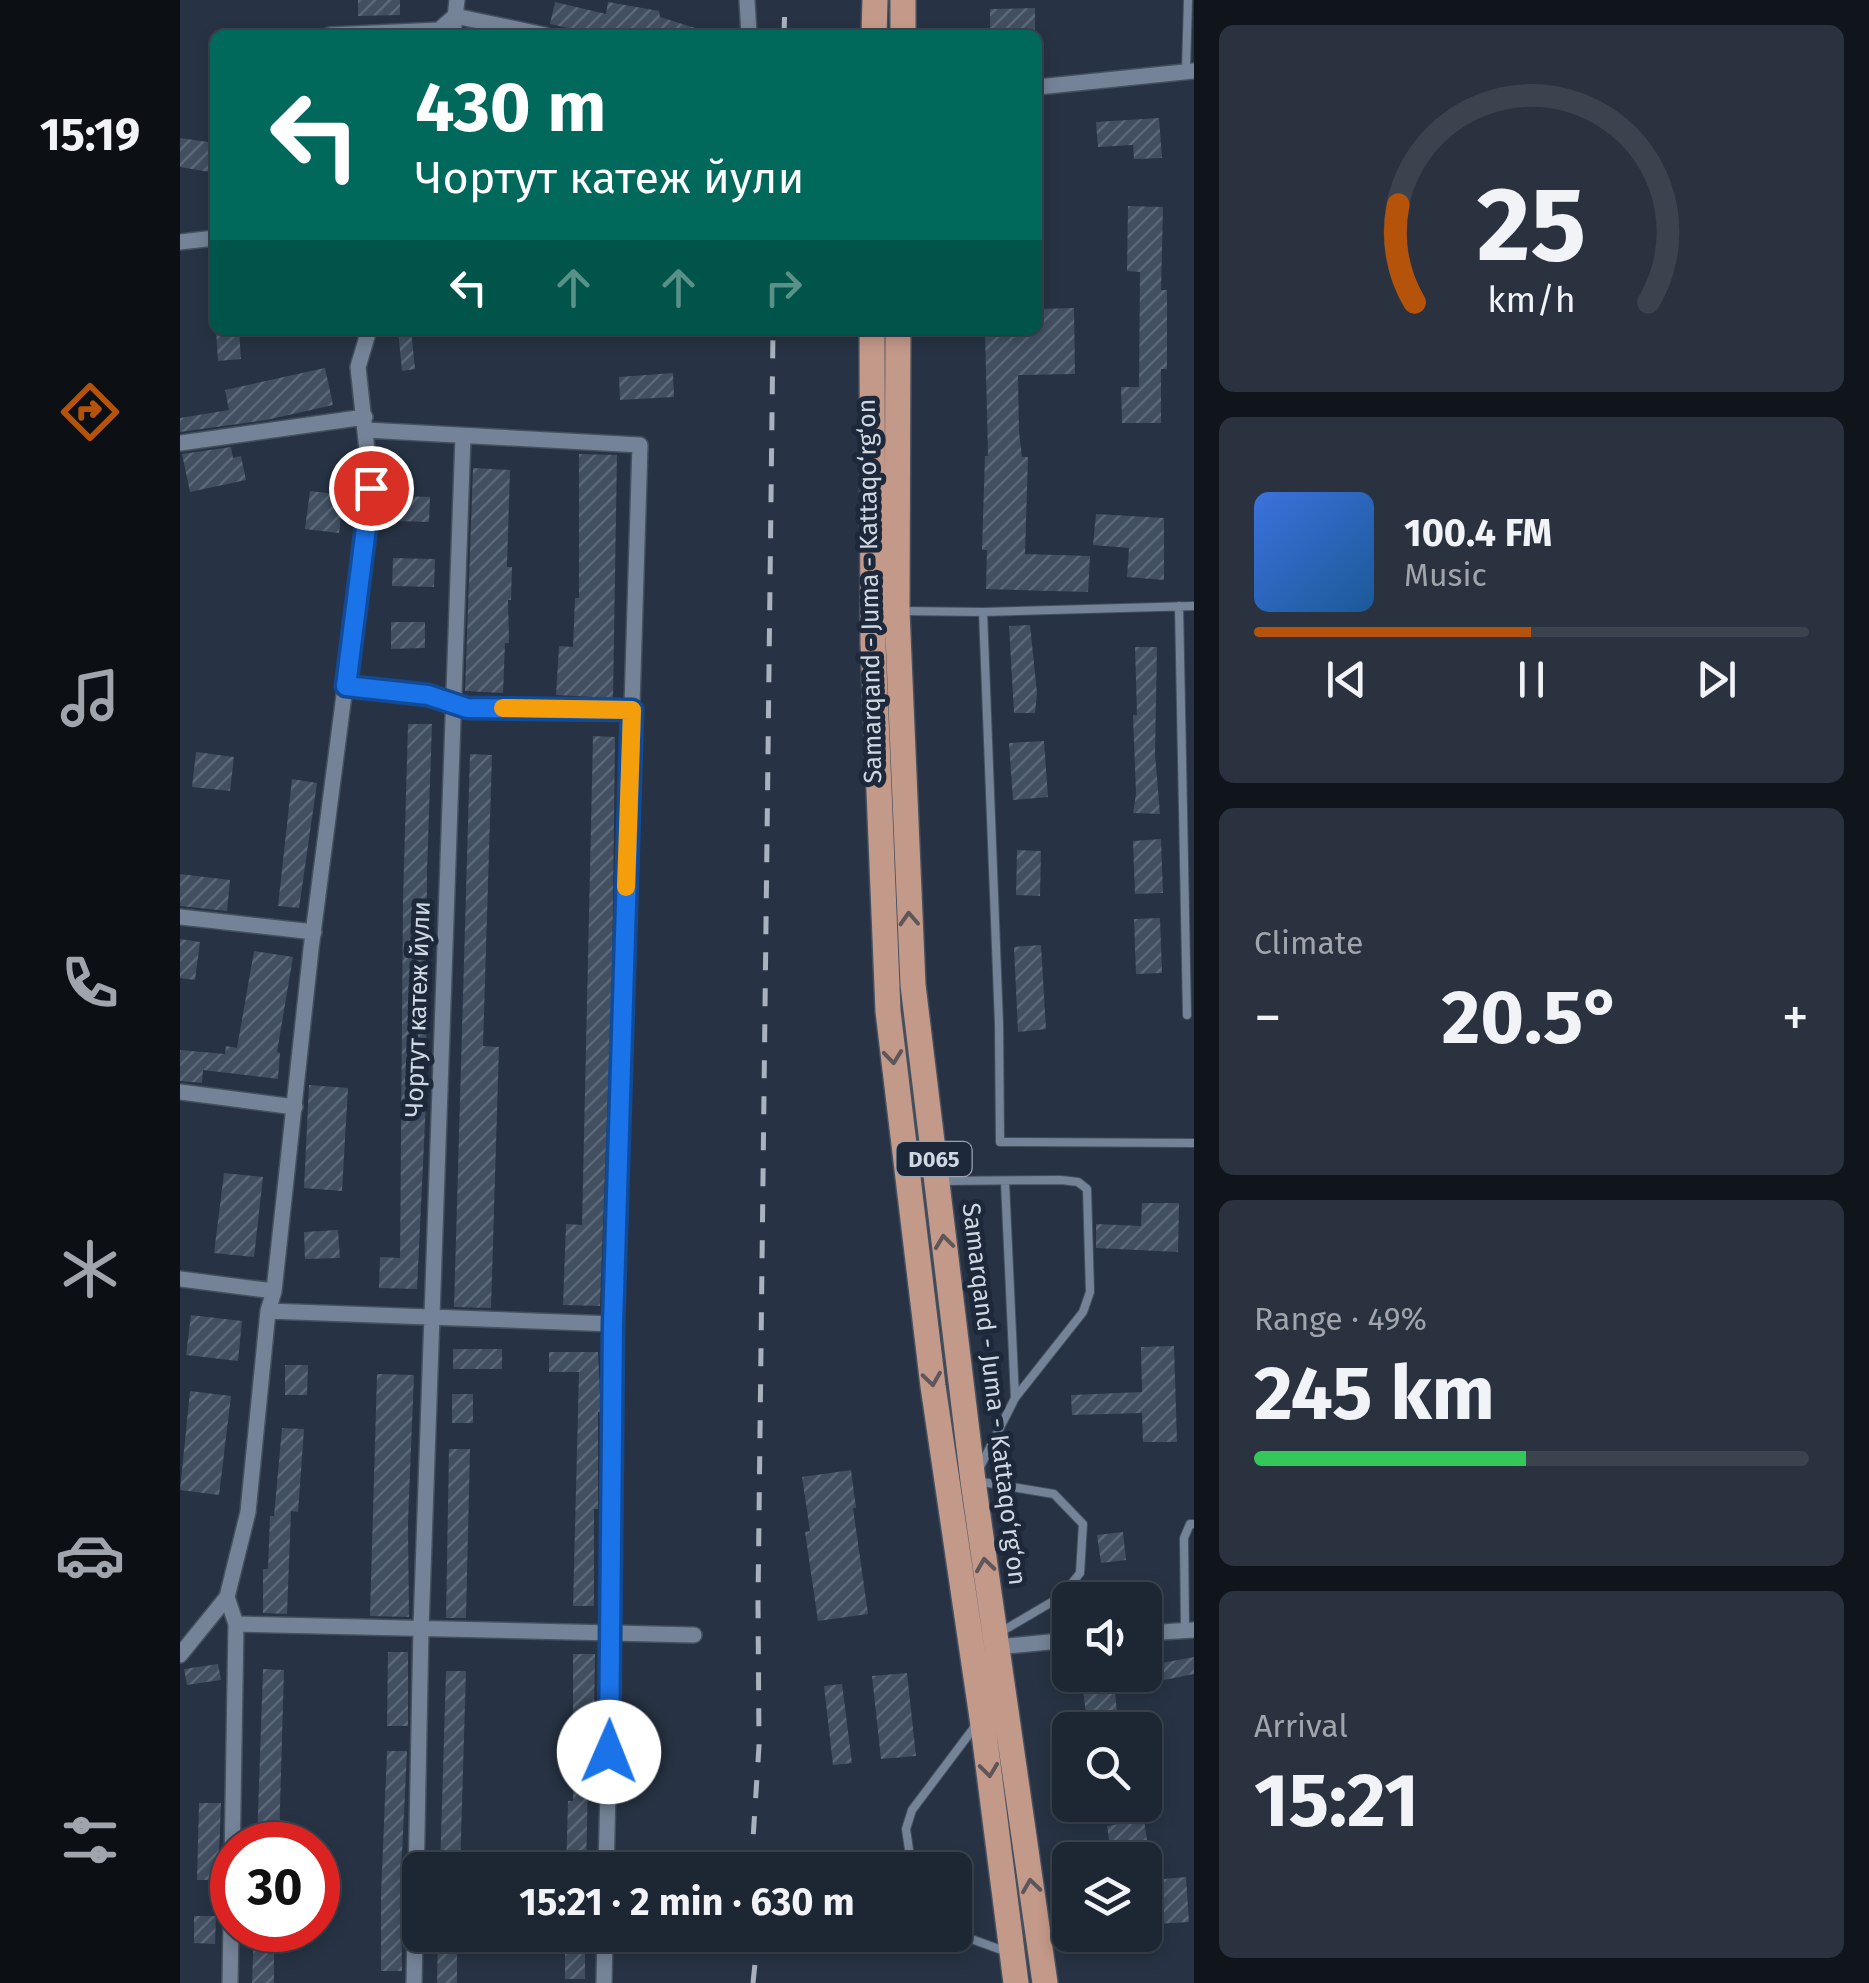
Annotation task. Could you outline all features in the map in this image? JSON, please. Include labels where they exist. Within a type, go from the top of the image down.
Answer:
[{"type":"main road","points":[[874,30],[875,0]]},
{"type":"main road","points":[[902,30],[903,0]]},
{"type":"main road","name":"Samarqand - Juma - Kattaqo‘rg‘on","points":[[873,335],[884,377],[913,985],[996,1641],[994,1716],[1016,1983]]},
{"type":"main road","name":"Samarqand - Juma - Kattaqo‘rg‘on","points":[[897,335],[884,377],[873,644],[888,1011],[933,1386],[1044,1983]]},
{"type":"street","points":[[746,0],[749,30]]},
{"type":"street","points":[[438,30],[456,8],[529,30]]},
{"type":"street","points":[[1042,86],[1190,72]]},
{"type":"street","points":[[180,242],[210,239]]},
{"type":"street","points":[[180,1654],[227,1596],[248,1512],[268,1311],[274,1290],[314,932],[371,488],[358,367],[368,335]]},
{"type":"street","points":[[180,443],[365,423],[463,436],[640,445],[613,1324],[606,1852]]},
{"type":"street","name":"Чортут катеж йули","points":[[414,1983],[421,1628],[463,436]]},
{"type":"street","points":[[346,686],[428,695],[467,708],[632,710]]},
{"type":"street","points":[[180,918],[314,932]]},
{"type":"street","points":[[180,1092],[295,1107]]},
{"type":"street","points":[[180,1279],[274,1290]]},
{"type":"street","points":[[268,1311],[613,1324]]},
{"type":"street","points":[[227,1596],[236,1624],[230,1983]]},
{"type":"street","points":[[236,1624],[694,1635]]},
{"type":"street","points":[[1162,1632],[1190,1630]]},
{"type":"street","points":[[996,1641],[1052,1640]]},
{"type":"street","points":[[604,1983],[605,1952]]},
{"type":"lane","points":[[1188,0],[1190,72]]},
{"type":"lane","points":[[1180,606],[1187,1014]]},
{"type":"lane","points":[[897,610],[984,612],[1194,606]]},
{"type":"lane","points":[[984,612],[1000,1024],[1000,1142],[1194,1143]]},
{"type":"lane","points":[[937,1181],[1078,1182],[1087,1190],[1090,1292],[1084,1312],[1016,1398],[973,1481],[1054,1494],[1083,1524],[1080,1573],[1062,1596],[996,1641]]},
{"type":"lane","points":[[1005,1182],[1016,1398]]},
{"type":"lane","points":[[1190,1630],[1184,1538],[1190,1524],[1194,1524]]},
{"type":"lane","points":[[909,1852],[906,1829],[912,1810],[994,1716]]},
{"type":"lane","points":[[972,1939],[1012,1954]]},
{"type":"building","points":[[358,0],[400,0],[400,15],[358,16]]},
{"type":"building","points":[[555,2],[606,14],[608,2],[659,11],[660,17],[702,30],[576,30],[550,24]]},
{"type":"building","points":[[1035,8],[1035,30],[990,30],[990,9]]},
{"type":"building","points":[[1159,118],[1162,158],[1134,159],[1133,145],[1098,147],[1096,122]]},
{"type":"building","points":[[180,138],[210,142],[210,172],[180,167]]},
{"type":"building","points":[[1128,206],[1163,207],[1161,290],[1167,290],[1167,369],[1161,369],[1161,423],[1122,423],[1121,387],[1139,387],[1140,272],[1127,271]]},
{"type":"building","points":[[1074,308],[1075,374],[1018,375],[1022,457],[1028,457],[1025,554],[1090,556],[1088,592],[986,589],[987,550],[982,550],[988,456],[985,335],[1042,335],[1042,309]]},
{"type":"building","points":[[216,335],[239,335],[241,359],[218,361]]},
{"type":"building","points":[[398,335],[412,335],[415,369],[402,371]]},
{"type":"building","points":[[325,368],[333,405],[266,420],[180,432],[180,418],[229,410],[225,390]]},
{"type":"building","points":[[673,373],[674,397],[620,400],[619,377]]},
{"type":"building","points":[[231,447],[233,458],[241,456],[246,480],[190,492],[182,454]]},
{"type":"building","points":[[579,454],[617,455],[613,698],[556,695],[559,646],[573,647],[575,598],[579,598]]},
{"type":"building","points":[[473,468],[510,470],[507,567],[512,567],[511,600],[503,693],[465,691]]},
{"type":"building","points":[[310,491],[344,495],[339,533],[305,529]]},
{"type":"building","points":[[396,496],[430,497],[429,522],[395,521]]},
{"type":"building","points":[[1096,514],[1164,518],[1164,580],[1127,577],[1129,548],[1093,545]]},
{"type":"building","points":[[393,558],[435,559],[434,587],[392,586]]},
{"type":"building","points":[[391,622],[425,622],[425,648],[391,649]]},
{"type":"building","points":[[1030,625],[1037,693],[1035,713],[1014,713],[1009,626]]},
{"type":"building","points":[[1135,647],[1157,647],[1155,754],[1160,814],[1133,813]]},
{"type":"building","points":[[408,724],[432,724],[426,1102],[417,1289],[379,1288],[380,1257],[400,1258]]},
{"type":"building","points":[[593,736],[615,737],[612,984],[600,1306],[563,1305],[566,1224],[582,1225]]},
{"type":"building","points":[[1044,741],[1048,797],[1013,800],[1009,743]]},
{"type":"building","points":[[196,752],[234,757],[230,791],[192,787]]},
{"type":"building","points":[[470,754],[492,755],[483,1046],[499,1047],[491,1308],[454,1307]]},
{"type":"building","points":[[292,779],[317,783],[299,908],[278,906]]},
{"type":"building","points":[[1161,839],[1163,893],[1135,894],[1133,841]]},
{"type":"building","points":[[1017,850],[1041,851],[1040,896],[1016,895]]},
{"type":"building","points":[[180,874],[230,880],[227,911],[180,906]]},
{"type":"building","points":[[1160,918],[1162,973],[1136,974],[1134,919]]},
{"type":"building","points":[[180,939],[200,942],[195,980],[180,978]]},
{"type":"building","points":[[1041,945],[1046,1029],[1018,1032],[1014,947]]},
{"type":"building","points":[[254,951],[293,957],[277,1052],[278,1079],[203,1070],[202,1083],[180,1081],[180,1050],[225,1054],[226,1046],[237,1048]]},
{"type":"building","points":[[309,1085],[348,1088],[342,1191],[304,1188]]},
{"type":"building","points":[[224,1173],[263,1177],[254,1257],[214,1253]]},
{"type":"building","points":[[1142,1203],[1179,1203],[1178,1252],[1096,1248],[1096,1224],[1141,1226]]},
{"type":"building","points":[[338,1230],[340,1258],[305,1259],[304,1232]]},
{"type":"building","points":[[191,1315],[242,1321],[238,1361],[186,1355]]},
{"type":"building","points":[[1174,1346],[1177,1442],[1143,1442],[1142,1413],[1072,1415],[1071,1395],[1142,1392],[1141,1347]]},
{"type":"building","points":[[453,1349],[502,1349],[502,1369],[453,1369]]},
{"type":"building","points":[[549,1352],[598,1352],[601,1412],[598,1509],[594,1509],[594,1606],[573,1606],[579,1372],[549,1372]]},
{"type":"building","points":[[285,1365],[308,1365],[307,1395],[285,1395]]},
{"type":"building","points":[[377,1374],[414,1375],[409,1617],[370,1616]]},
{"type":"building","points":[[190,1391],[231,1396],[219,1495],[180,1490]]},
{"type":"building","points":[[452,1394],[473,1394],[473,1423],[452,1423]]},
{"type":"building","points":[[282,1428],[304,1429],[298,1512],[291,1511],[287,1614],[263,1613],[263,1569],[268,1569],[270,1516],[274,1516]]},
{"type":"building","points":[[449,1449],[470,1449],[466,1618],[446,1618]]},
{"type":"building","points":[[851,1470],[868,1614],[818,1621],[805,1532],[810,1531],[802,1477]]},
{"type":"building","points":[[1123,1532],[1126,1560],[1101,1563],[1097,1535]]},
{"type":"building","points":[[388,1652],[408,1652],[408,1726],[387,1726]]},
{"type":"building","points":[[573,1654],[595,1654],[593,1781],[588,1781],[586,1852],[567,1852],[568,1801],[573,1801]]},
{"type":"building","points":[[1194,1657],[1194,1674],[1162,1680],[1162,1663]]},
{"type":"building","points":[[218,1664],[221,1680],[187,1685],[184,1669]]},
{"type":"building","points":[[263,1669],[284,1670],[280,1822],[258,1822]]},
{"type":"building","points":[[446,1671],[466,1671],[461,1852],[441,1852]]},
{"type":"building","points":[[907,1673],[916,1756],[881,1759],[872,1676]]},
{"type":"building","points":[[842,1684],[852,1763],[833,1765],[824,1686]]},
{"type":"building","points":[[1083,1692],[1115,1692],[1117,1711],[1086,1712]]},
{"type":"building","points":[[387,1751],[407,1751],[401,1874],[402,1971],[381,1971]]},
{"type":"building","points":[[199,1803],[221,1803],[220,1822],[210,1822],[210,1880],[197,1880]]},
{"type":"building","points":[[1144,1822],[1147,1842],[1109,1842],[1107,1826]]},
{"type":"building","points":[[1186,1877],[1189,1922],[1162,1924],[1162,1879]]},
{"type":"building","points":[[194,1916],[210,1916],[210,1944],[194,1943]]},
{"type":"building","points":[[253,1952],[274,1952],[274,1983],[252,1983]]},
{"type":"building","points":[[438,1952],[457,1952],[457,1983],[437,1983]]},
{"type":"building","points":[[565,1952],[585,1952],[585,1979],[565,1979]]},
{"type":"railway","points":[[784,30],[785,0]]},
{"type":"railway","points":[[752,1852],[759,1746],[773,335]]},
{"type":"railway","points":[[753,1983],[756,1952]]},
{"type":"slow traffic","points":[[503,708],[632,710],[626,887]]},
{"type":"route","points":[[371,488],[346,686],[428,695],[467,708],[632,710],[613,1324],[609,1752]]}]
